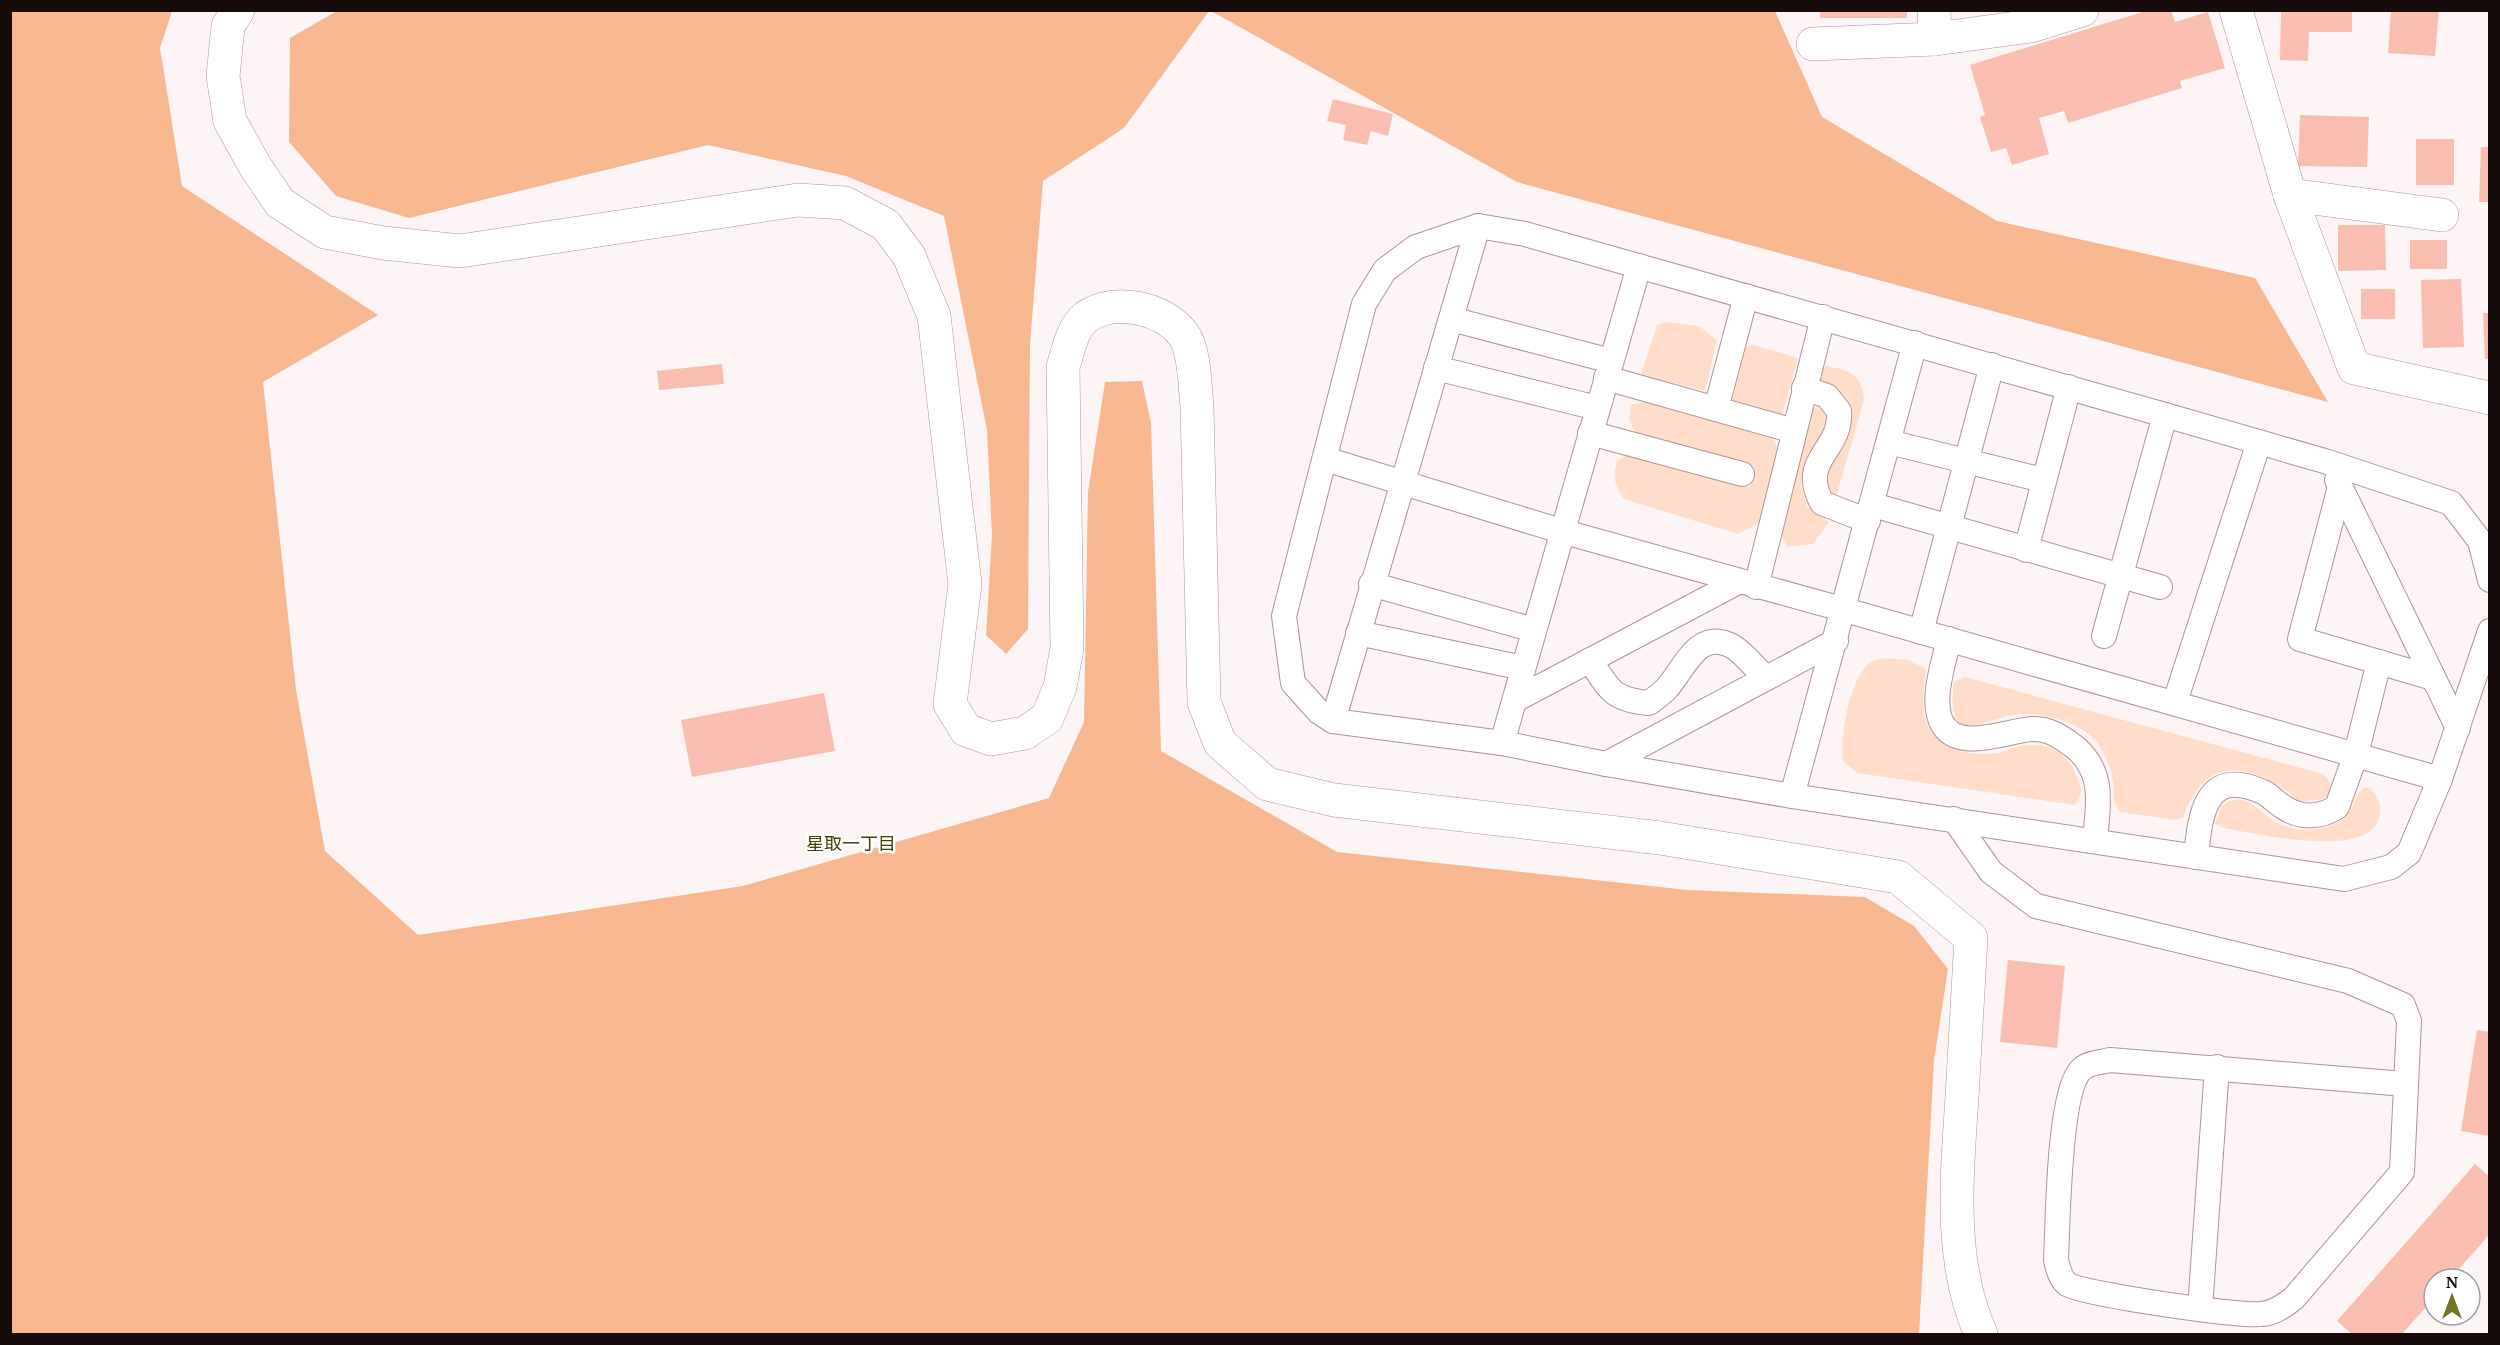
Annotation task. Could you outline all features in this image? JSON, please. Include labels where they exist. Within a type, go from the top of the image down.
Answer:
[{"type":"street","points":[[238,10],[228,26],[223,76],[230,120],[255,166],[280,203],[325,232],[383,243],[460,251],[798,200],[845,203],[886,225],[909,256],[934,316],[965,584],[950,704],[966,730],[991,739],[1024,733],[1047,718],[1060,687],[1067,648],[1063,367],[1071,340],[1085,318],[1101,310],[1151,310],[1168,320],[1184,335],[1193,366],[1196,397],[1204,702],[1220,743],[1267,784],[1334,800],[1660,838],[1898,877],[1971,938],[1957,1183],[1961,1260],[1968,1306],[1981,1335]]},
{"type":"street","points":[[1813,44],[1935,25],[2031,26],[2082,10]]},
{"type":"street","points":[[2236,10],[2290,195],[2354,368],[2490,398]]},
{"type":"street","points":[[2290,195],[2442,216]]},
{"type":"lane","points":[[1333,721],[1371,584],[1478,226]]},
{"type":"lane","points":[[2490,580],[2480,541],[2451,503],[2328,462],[1823,316],[1525,234],[1478,226],[1416,247],[1384,270],[1364,304],[1284,616],[1293,683],[1319,711],[1333,721],[1502,743],[1606,764],[1792,796],[2344,879],[2391,867],[2409,853],[2440,779],[2490,632]]},
{"type":"lane","points":[[1502,743],[1561,531],[1639,266]]},
{"type":"lane","points":[[1716,409],[1746,296]]},
{"type":"lane","points":[[1515,700],[1590,660],[1747,584],[1794,431],[1823,316]]},
{"type":"lane","points":[[1451,319],[1609,370],[1716,409],[1794,431]]},
{"type":"lane","points":[[1792,796],[1845,610],[1915,343]]},
{"type":"lane","points":[[1921,632],[1992,365]]},
{"type":"lane","points":[[1436,368],[1597,408]]},
{"type":"lane","points":[[2026,550],[2069,387]]},
{"type":"lane","points":[[1804,388],[1827,396],[1839,411],[1837,435],[1817,463],[1813,488],[1822,503],[1948,528],[2160,587]]},
{"type":"lane","points":[[2104,636],[2165,414]]},
{"type":"lane","points":[[1590,433],[1742,474]]},
{"type":"lane","points":[[1889,442],[2043,480]]},
{"type":"lane","points":[[2175,702],[2259,442]]},
{"type":"lane","points":[[1325,459],[1561,531],[2175,702],[2440,779]]},
{"type":"lane","points":[[2328,462],[2458,728]]},
{"type":"lane","points":[[2340,487],[2300,639],[2433,678]]},
{"type":"lane","points":[[1371,584],[1534,630]]},
{"type":"lane","points":[[1358,633],[1523,668]]},
{"type":"lane","points":[[1949,639],[1941,678],[1939,704],[1941,721],[1952,733],[1974,739],[2036,729],[2056,734],[2081,751],[2092,769],[2098,788],[2095,841]]},
{"type":"lane","points":[[1590,660],[1611,693],[1632,702],[1649,703],[1667,688],[1683,663],[1699,646],[1715,641],[1733,647],[1766,678]]},
{"type":"lane","points":[[1606,764],[1836,641]]},
{"type":"lane","points":[[2196,857],[2200,814],[2210,796],[2219,788],[2230,785],[2263,792],[2297,814],[2323,816],[2337,807],[2356,754],[2379,662]]},
{"type":"lane","points":[[1954,819],[1990,872],[2036,906],[2348,981],[2403,1005],[2409,1021],[2402,1172],[2294,1298],[2280,1309],[2261,1315],[2200,1309],[2086,1292],[2067,1284],[2060,1274],[2056,1260],[2065,1119],[2072,1082],[2084,1067],[2110,1060],[2217,1066],[2405,1084]]},
{"type":"lane","points":[[2200,1309],[2217,1066]]},
{"type":"shaded area","points":[[10,11],[172,11],[160,48],[182,186],[378,315],[263,382],[296,690],[325,851],[418,935],[743,886],[1049,798],[1084,722],[1088,492],[1105,382],[1142,381],[1151,423],[1161,751],[1337,852],[1687,890],[1865,897],[1914,926],[1948,969],[1934,1061],[1919,1334],[11,1334]]},
{"type":"shaded area","points":[[337,11],[1209,11],[1124,128],[1043,181],[1030,344],[1028,629],[1006,654],[986,635],[992,535],[987,430],[944,216],[846,176],[708,145],[409,218],[336,196],[289,142],[290,38]]},
{"type":"shaded area","points":[[1211,11],[1775,11],[1822,117],[1997,221],[2255,278],[2328,402],[1517,182]]},
{"type":"shaded area","points":[[1665,322],[1699,326],[1717,340],[1705,391],[1641,375],[1657,325]]},
{"type":"shaded area","points":[[1753,345],[1798,358],[1782,416],[1732,401],[1746,347]]},
{"type":"shaded area","points":[[1827,366],[1854,375],[1861,384],[1864,400],[1836,497],[1824,488],[1825,479],[1827,471],[1844,443],[1849,425],[1819,381],[1819,372]]},
{"type":"shaded area","points":[[1649,401],[1773,439],[1778,449],[1759,523],[1738,534],[1624,499],[1617,485],[1615,472],[1617,461],[1629,454],[1750,487],[1755,466],[1635,432],[1629,420],[1631,405]]},
{"type":"shaded area","points":[[1812,408],[1824,409],[1829,417],[1824,439],[1808,455],[1801,485],[1807,506],[1829,522],[1813,544],[1787,547],[1782,536]]},
{"type":"shaded area","points":[[1884,658],[1908,660],[1926,669],[1925,718],[1932,733],[1947,746],[1967,753],[1988,754],[2033,745],[2054,749],[2062,754],[2073,770],[2082,791],[2075,805],[1857,773],[1843,761],[1842,750],[1847,711],[1855,684],[1867,665]]},
{"type":"shaded area","points":[[1965,677],[2323,774],[2330,782],[2331,793],[2321,799],[2299,801],[2261,776],[2232,770],[2219,773],[2207,780],[2190,801],[2184,817],[2175,820],[2120,812],[2114,801],[2113,782],[2108,764],[2103,751],[2091,736],[2067,722],[2031,714],[2008,716],[1971,725],[1962,724],[1956,717],[1953,704],[1954,682]]},
{"type":"shaded area","points":[[2363,788],[2370,788],[2376,796],[2380,807],[2378,821],[2368,832],[2352,839],[2307,841],[2224,828],[2215,824],[2221,807],[2229,801],[2238,799],[2253,805],[2281,825],[2313,830],[2344,819]]},
{"type":"building","points":[[1820,10],[1907,10],[1907,18],[1820,18]]},
{"type":"building","points":[[2149,10],[2171,10],[2175,22],[2208,12],[2225,68],[2180,81],[2182,88],[2068,123],[2064,111],[2039,118],[2049,154],[2012,165],[2006,148],[1991,152],[1980,117],[1985,115],[1970,65]]},
{"type":"building","points":[[2281,10],[2352,10],[2352,32],[2309,32],[2308,61],[2280,60]]},
{"type":"building","points":[[2391,10],[2439,10],[2435,56],[2388,53]]},
{"type":"building","points":[[1333,99],[1393,114],[1388,136],[1371,131],[1367,145],[1343,140],[1346,125],[1327,121]]},
{"type":"building","points":[[2300,115],[2369,117],[2367,167],[2298,166]]},
{"type":"building","points":[[2416,139],[2454,139],[2454,185],[2416,185]]},
{"type":"building","points":[[2481,147],[2490,147],[2490,202],[2479,202]]},
{"type":"building","points":[[2338,225],[2385,225],[2386,270],[2338,271]]},
{"type":"building","points":[[2410,240],[2447,240],[2447,269],[2410,269]]},
{"type":"building","points":[[2461,279],[2464,347],[2423,348],[2421,280]]},
{"type":"building","points":[[2361,289],[2395,289],[2395,319],[2361,319]]},
{"type":"building","points":[[2483,313],[2490,313],[2490,359],[2485,359]]},
{"type":"building","points":[[722,364],[724,384],[659,390],[657,371]]},
{"type":"building","points":[[824,693],[835,751],[692,777],[681,720]]},
{"type":"building","points":[[2008,960],[2065,966],[2057,1048],[2000,1042]]},
{"type":"building","points":[[2477,1030],[2490,1032],[2490,1136],[2461,1131]]},
{"type":"building","points":[[2475,1164],[2490,1177],[2490,1234],[2461,1267],[2422,1267],[2422,1312],[2402,1334],[2352,1334],[2337,1321]]},
{"type":"district","name":"星取一丁目","points":[[851,844]]}]
